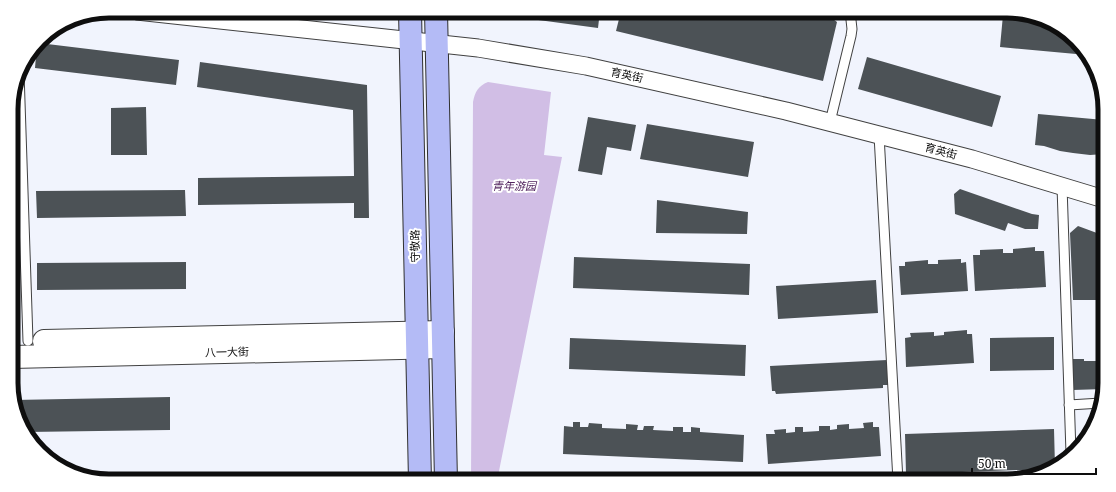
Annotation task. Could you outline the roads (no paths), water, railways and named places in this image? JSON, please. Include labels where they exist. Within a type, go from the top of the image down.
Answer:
[{"type":"main road","name":"守敬路","points":[[410,18],[420,474]]},
{"type":"main road","points":[[436,18],[446,474]]},
{"type":"street","name":"育英街","points":[[201,18],[478,48],[586,66],[830,122],[972,160],[1098,197]]},
{"type":"street","name":"八一大街","points":[[18,357],[443,339]]},
{"type":"street","name":"八一大街","points":[[20,342],[417,340]]},
{"type":"lane","points":[[830,122],[851,36],[851,18]]},
{"type":"lane","points":[[19,97],[20,342]]},
{"type":"lane","points":[[879,135],[898,474]]},
{"type":"lane","points":[[1062,186],[1071,447]]},
{"type":"lane","points":[[1069,404],[1096,403]]},
{"type":"park label","name":"青年游园","points":[[514,186]]}]
